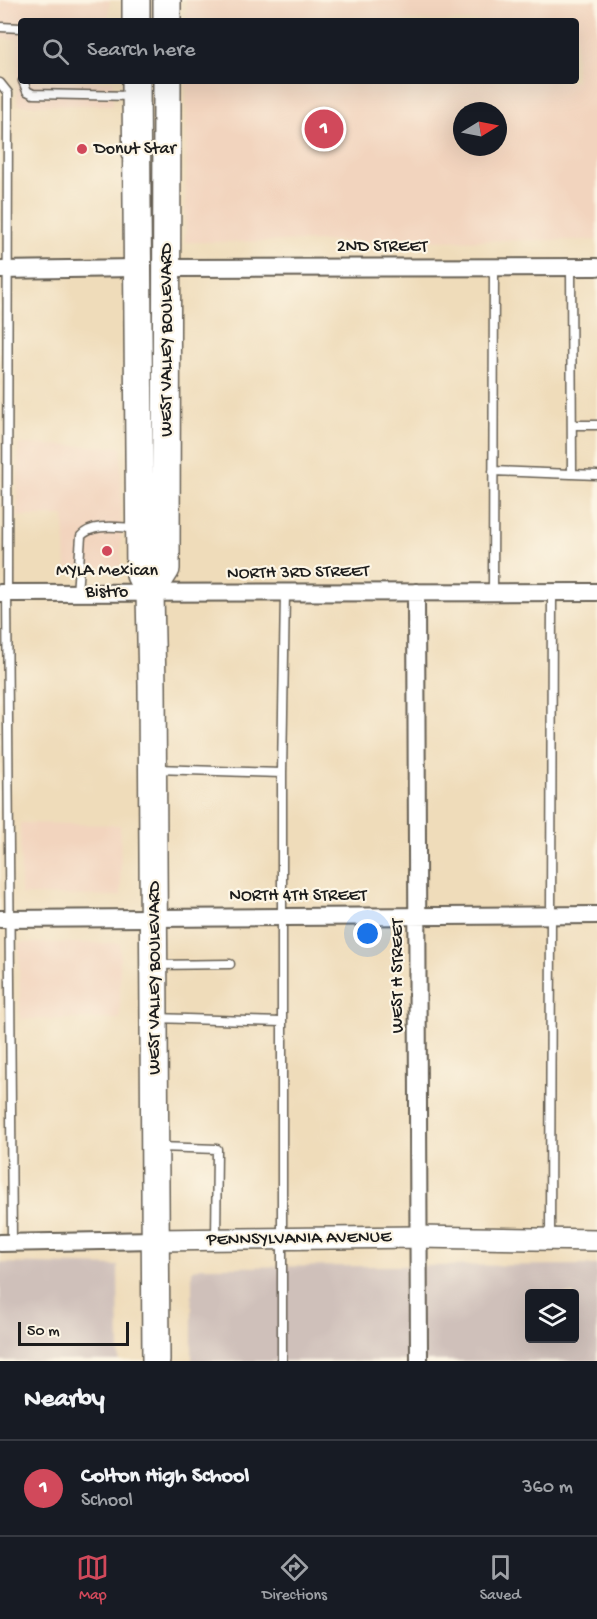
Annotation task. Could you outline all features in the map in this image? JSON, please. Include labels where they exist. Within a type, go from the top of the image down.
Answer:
[{"type":"main road","points":[[136,0],[136,18]]},
{"type":"main road","points":[[167,0],[167,18]]},
{"type":"main road","name":"WEST VALLEY BOULEVARD","points":[[150,594],[166,568],[167,84]]},
{"type":"main road","name":"WEST VALLEY BOULEVARD","points":[[136,88],[136,268],[141,575],[150,594],[153,769],[156,1361]]},
{"type":"street","name":"2ND STREET","points":[[167,268],[597,267]]},
{"type":"street","points":[[4,270],[136,268]]},
{"type":"street","name":"WEST H STREET","points":[[416,592],[418,1361]]},
{"type":"street","name":"NORTH 3RD STREET","points":[[4,593],[597,592]]},
{"type":"street","name":"NORTH 4TH STREET","points":[[5,919],[282,915],[597,915]]},
{"type":"street","name":"PENNSYLVANIA AVENUE","points":[[6,1242],[418,1237],[597,1240]]},
{"type":"lane","points":[[0,27],[18,28]]},
{"type":"lane","points":[[0,83],[8,93],[4,270],[6,1242]]},
{"type":"lane","points":[[24,84],[27,91],[33,94],[136,88]]},
{"type":"lane","points":[[493,592],[494,267]]},
{"type":"lane","points":[[571,267],[572,474]]},
{"type":"lane","points":[[572,425],[597,425]]},
{"type":"lane","points":[[493,471],[597,475]]},
{"type":"lane","points":[[77,594],[81,536],[84,532],[96,528],[141,528]]},
{"type":"lane","points":[[550,1239],[553,915],[552,592]]},
{"type":"lane","points":[[282,1361],[282,773],[285,593]]},
{"type":"lane","points":[[153,769],[282,773]]},
{"type":"lane","points":[[155,965],[230,964]]},
{"type":"lane","points":[[156,1018],[282,1022]]},
{"type":"lane","points":[[156,1147],[217,1149],[216,1240]]},
{"type":"shaded area","points":[[0,0],[110,0],[108,18],[18,18],[18,39],[0,38]]},
{"type":"shaded area","points":[[186,0],[597,0],[597,240],[185,242],[186,84],[579,84],[579,18],[186,18]]},
{"type":"shaded area","points":[[18,39],[18,84],[113,84],[113,105],[17,105]]},
{"type":"shaded area","points":[[18,444],[121,447],[121,566],[66,568],[64,516],[17,516]]},
{"type":"shaded area","points":[[20,823],[120,825],[121,896],[21,895]]},
{"type":"shaded area","points":[[19,943],[120,943],[120,1019],[20,1019]]},
{"type":"shaded area","points":[[0,1263],[118,1266],[119,1361],[0,1361]]},
{"type":"shaded area","points":[[597,1265],[597,1361],[192,1361],[192,1270],[201,1267]]},
{"type":"place","name":"Colton High School","points":[[324,129]]},
{"type":"place","name":"Donut Star","points":[[82,149]]},
{"type":"place","name":"MYLA Mexican Bistro","points":[[107,551]]}]
